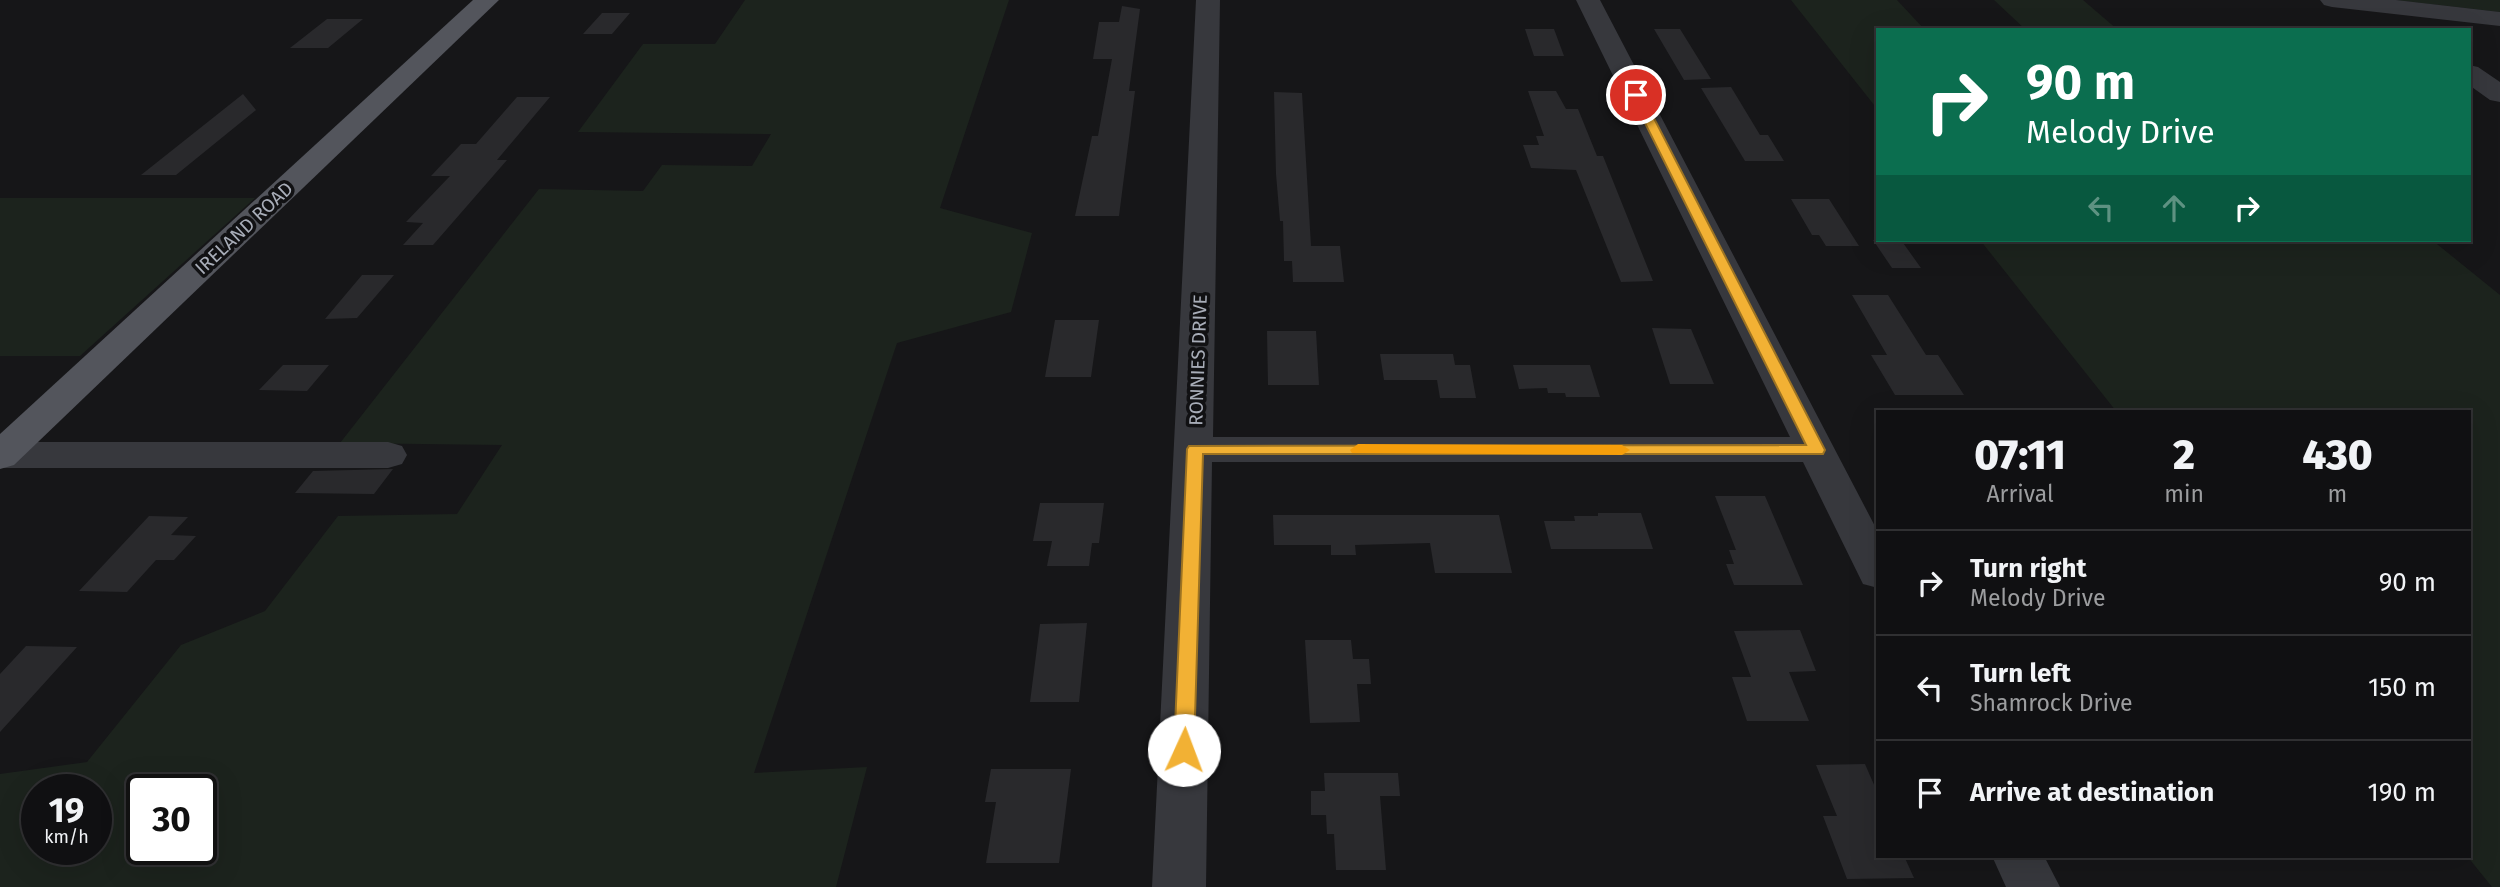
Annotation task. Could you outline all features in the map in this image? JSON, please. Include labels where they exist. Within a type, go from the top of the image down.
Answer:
[{"type":"main road","name":"IRELAND ROAD","points":[[1,456],[487,0]]},
{"type":"street","name":"RONNIES DRIVE","points":[[1179,887],[1208,0]]},
{"type":"street","points":[[1588,0],[1876,569]]},
{"type":"street","points":[[2332,0],[2500,19]]},
{"type":"street","points":[[2373,4],[2403,28]]},
{"type":"street","points":[[2471,74],[2500,94]]},
{"type":"street","points":[[1195,449],[1817,450]]},
{"type":"street","points":[[1,456],[388,455]]},
{"type":"street","points":[[2019,858],[2033,887]]},
{"type":"shaded area","points":[[745,0],[1009,0],[940,208],[1032,233],[1011,312],[897,343],[754,773],[867,767],[836,887],[0,887],[0,774],[87,762],[181,645],[265,611],[338,516],[457,514],[502,445],[340,443],[539,189],[643,191],[662,165],[752,166],[771,134],[578,132],[643,44],[715,44]]},
{"type":"shaded area","points":[[1791,0],[1897,0],[1923,28],[1876,28],[1876,107]]},
{"type":"shaded area","points":[[1994,0],[2083,0],[2116,28],[2024,28]]},
{"type":"shaded area","points":[[2395,0],[2500,0],[2500,12]]},
{"type":"shaded area","points":[[0,198],[255,198],[80,356],[0,356]]},
{"type":"shaded area","points":[[1982,242],[2434,242],[2500,295],[2500,887],[2492,887],[2469,858],[2471,858],[2471,410],[2115,410]]},
{"type":"building","points":[[1122,6],[1140,9],[1129,91],[1135,91],[1119,216],[1075,216],[1092,136],[1098,136],[1112,59],[1093,59],[1099,22],[1119,22]]},
{"type":"building","points":[[602,13],[630,13],[612,34],[583,34]]},
{"type":"building","points":[[327,19],[363,19],[328,48],[290,48]]},
{"type":"building","points":[[1525,29],[1554,29],[1564,56],[1534,56]]},
{"type":"building","points":[[1654,29],[1680,29],[1711,79],[1684,80]]},
{"type":"building","points":[[1731,87],[1760,135],[1768,135],[1784,161],[1745,161],[1701,88]]},
{"type":"building","points":[[1528,91],[1556,91],[1566,109],[1578,109],[1597,156],[1603,156],[1653,281],[1621,282],[1576,170],[1531,168],[1523,145],[1539,145],[1536,136],[1544,136]]},
{"type":"building","points":[[1274,92],[1302,93],[1311,246],[1340,246],[1344,282],[1293,282],[1292,261],[1284,261],[1283,221],[1280,221],[1276,174]]},
{"type":"building","points":[[243,94],[256,110],[176,175],[141,175]]},
{"type":"building","points":[[517,97],[550,97],[497,160],[507,160],[433,245],[403,245],[423,223],[406,222],[450,176],[431,176],[461,144],[476,144]]},
{"type":"building","points":[[1791,199],[1829,199],[1859,246],[1826,246],[1819,235],[1812,235]]},
{"type":"building","points":[[1873,240],[1902,242],[1921,268],[1892,268]]},
{"type":"building","points":[[362,275],[394,275],[357,318],[325,319]]},
{"type":"building","points":[[1852,295],[1888,295],[1926,355],[1938,355],[1964,395],[1895,395],[1871,355],[1887,355]]},
{"type":"building","points":[[1055,320],[1099,320],[1091,377],[1045,377]]},
{"type":"building","points":[[1652,328],[1691,329],[1714,384],[1670,384]]},
{"type":"building","points":[[1267,331],[1316,331],[1319,385],[1268,385]]},
{"type":"building","points":[[1380,354],[1453,354],[1455,365],[1470,365],[1476,398],[1440,398],[1437,380],[1384,380]]},
{"type":"building","points":[[283,365],[329,365],[307,391],[259,390]]},
{"type":"building","points":[[1513,365],[1590,365],[1600,397],[1566,397],[1565,393],[1548,393],[1547,388],[1519,389]]},
{"type":"building","points":[[393,469],[374,494],[295,493],[313,471]]},
{"type":"building","points":[[1715,496],[1765,496],[1803,585],[1734,585],[1726,564],[1734,564],[1729,550],[1736,550]]},
{"type":"building","points":[[1040,503],[1104,503],[1099,543],[1092,543],[1089,566],[1047,566],[1052,541],[1033,541]]},
{"type":"building","points":[[1598,513],[1641,513],[1653,549],[1551,549],[1544,521],[1575,521],[1574,516],[1598,516]]},
{"type":"building","points":[[1273,515],[1499,515],[1512,573],[1435,573],[1430,543],[1355,545],[1356,555],[1331,555],[1331,545],[1274,545]]},
{"type":"building","points":[[149,516],[188,517],[171,535],[196,536],[174,560],[156,560],[127,592],[79,591]]},
{"type":"building","points":[[1087,623],[1079,702],[1030,702],[1040,624]]},
{"type":"building","points":[[1800,630],[1816,671],[1789,672],[1809,721],[1747,721],[1732,677],[1751,677],[1734,631]]},
{"type":"building","points":[[1305,640],[1351,640],[1353,659],[1369,659],[1371,684],[1357,684],[1360,722],[1310,723]]},
{"type":"building","points":[[26,646],[77,647],[0,732],[0,674]]},
{"type":"building","points":[[1865,764],[1876,789],[1876,858],[1905,858],[1914,878],[1847,879],[1823,816],[1837,816],[1816,765]]},
{"type":"building","points":[[991,769],[1071,769],[1059,863],[986,863],[996,802],[985,802]]},
{"type":"building","points":[[1324,773],[1398,773],[1400,796],[1380,796],[1386,870],[1336,870],[1334,834],[1327,834],[1326,815],[1311,815],[1311,791],[1325,791]]},
{"type":"slow traffic","points":[[1358,450],[1622,450]]},
{"type":"route","points":[[1184,750],[1195,449],[1817,450],[1636,95]]}]
